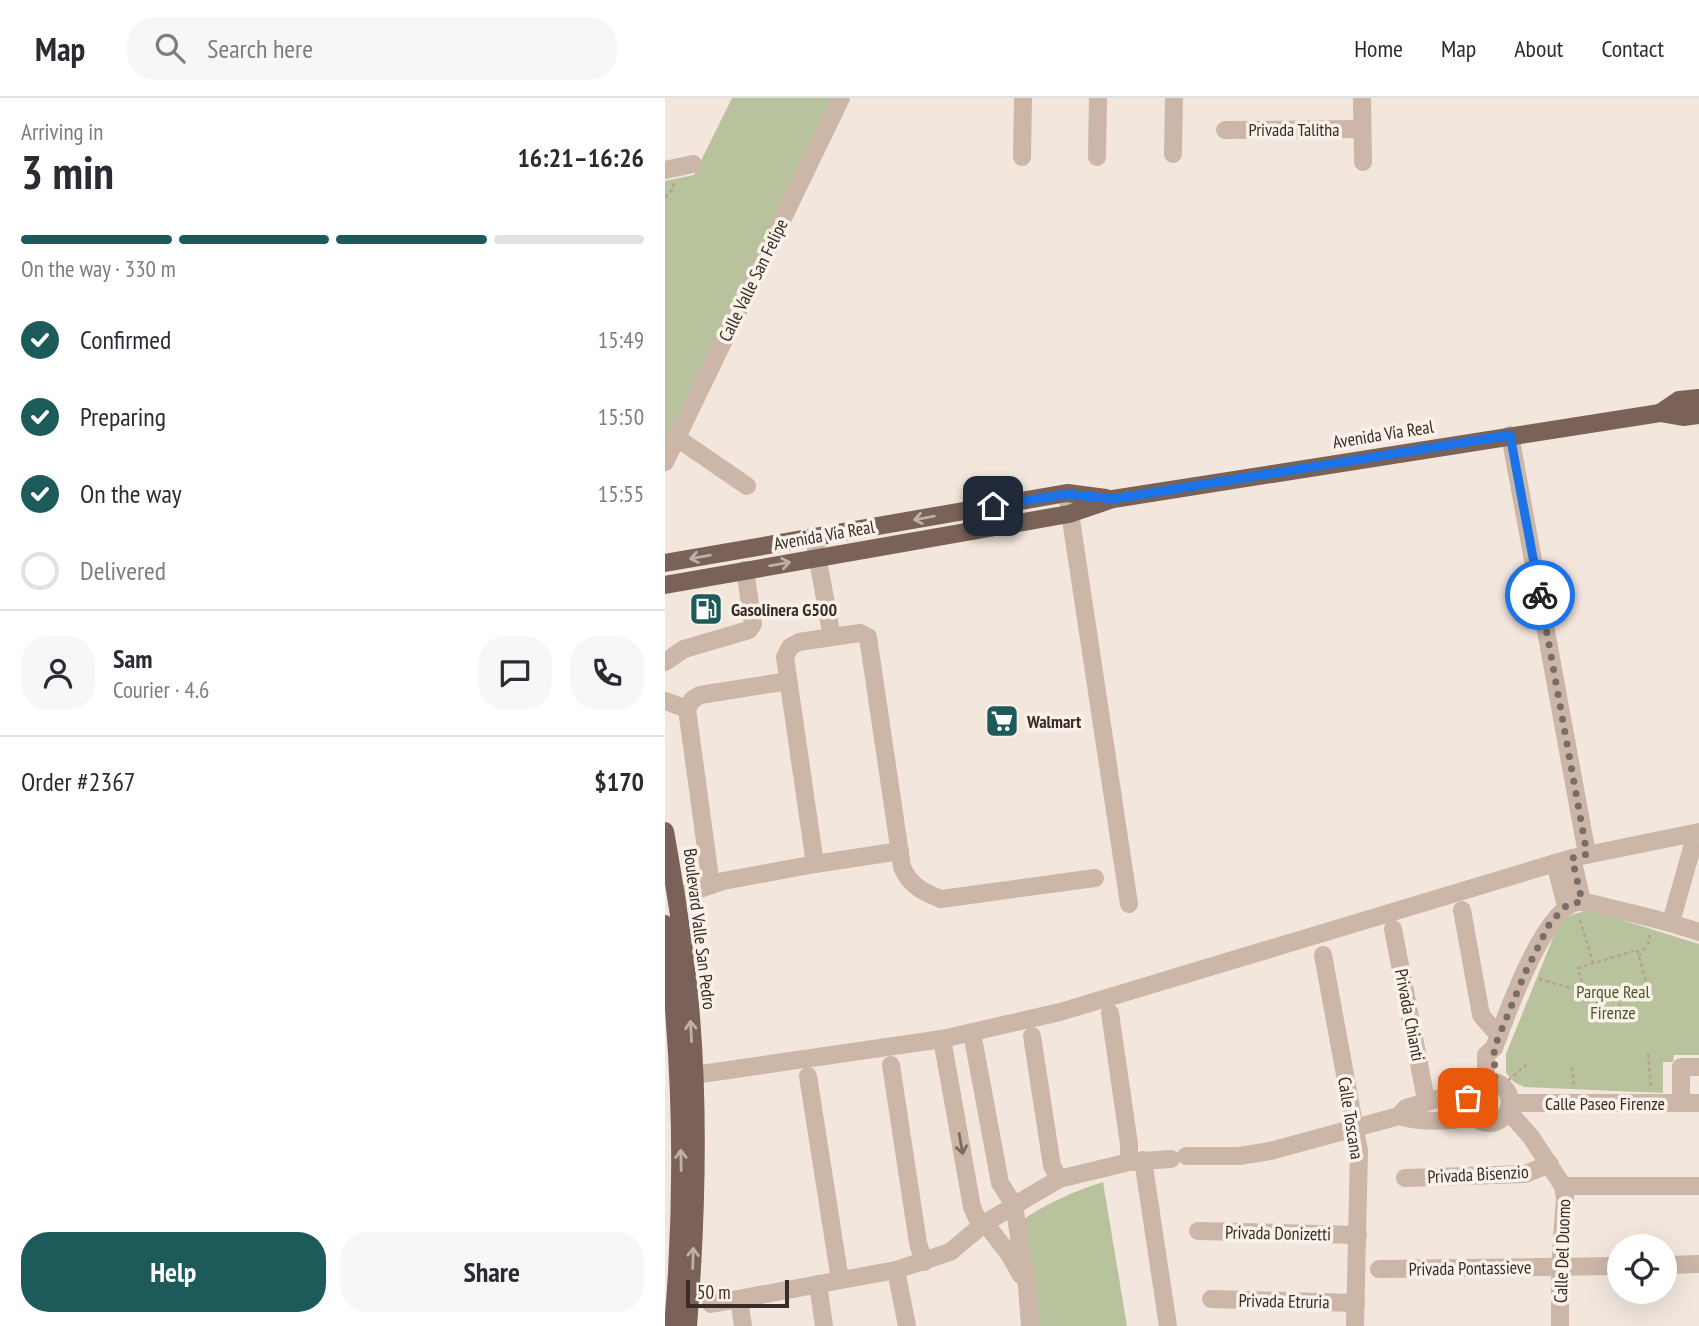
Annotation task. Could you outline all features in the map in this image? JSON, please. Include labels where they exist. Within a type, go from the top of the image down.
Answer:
[{"type":"main road","points":[[1660,413],[1679,400],[1699,398]]},
{"type":"main road","points":[[1660,413],[1683,417],[1699,415]]},
{"type":"main road","name":"Avenida Vía Real","points":[[665,585],[1069,514],[1113,499],[1660,413]]},
{"type":"main road","name":"Avenida Vía Real","points":[[665,563],[1067,494],[1113,499]]},
{"type":"main road","name":"Boulevard Valle San Pedro","points":[[665,831],[677,897],[688,985],[694,1075],[696,1180],[688,1326]]},
{"type":"main road","name":"Boulevard Valle San Pedro","points":[[665,924],[673,986],[679,1076],[681,1180],[673,1326]]},
{"type":"street","name":"Calle Valle San Felipe","points":[[665,462],[841,98]]},
{"type":"street","points":[[1022,157],[1023,98]]},
{"type":"street","points":[[1097,157],[1098,98]]},
{"type":"street","points":[[1173,153],[1174,98]]},
{"type":"street","points":[[1362,98],[1363,162]]},
{"type":"street","name":"Privada Talitha","points":[[1225,130],[1362,129]]},
{"type":"street","points":[[665,170],[693,164]]},
{"type":"street","points":[[1510,435],[1571,858],[1574,904]]},
{"type":"street","points":[[677,438],[747,486]]},
{"type":"street","points":[[1067,494],[1129,904]]},
{"type":"street","points":[[814,538],[832,636]]},
{"type":"street","points":[[665,662],[684,649],[749,630],[753,624],[745,570]]},
{"type":"street","points":[[815,864],[785,657],[790,647],[799,642],[860,633],[868,638],[902,867],[908,881],[941,899],[1095,878]]},
{"type":"street","points":[[711,885],[687,709],[691,700],[700,695],[788,681]]},
{"type":"street","points":[[665,702],[687,709]]},
{"type":"street","points":[[694,1075],[972,1033],[1060,1012],[1571,858],[1695,840]]},
{"type":"street","points":[[1663,920],[1695,840]]},
{"type":"street","points":[[677,897],[711,885],[815,864],[900,851]]},
{"type":"street","points":[[1489,1084],[1486,1055],[1496,1042],[1525,973],[1550,923],[1574,904],[1663,920],[1699,932]]},
{"type":"street","points":[[1462,910],[1481,1015],[1496,1042]]},
{"type":"street","name":"Privada Chianti","points":[[1393,929],[1426,1100]]},
{"type":"street","name":"Calle Toscana","points":[[1323,955],[1359,1151],[1355,1326]]},
{"type":"street","points":[[1110,1013],[1129,1144],[1136,1161],[1168,1326]]},
{"type":"street","points":[[972,1033],[1000,1183],[1014,1205],[1027,1286],[1030,1326]]},
{"type":"street","points":[[1032,1036],[1052,1166],[1059,1179]]},
{"type":"street","points":[[942,1039],[972,1207],[983,1225],[1009,1254],[1027,1286]]},
{"type":"street","points":[[891,1065],[918,1243],[924,1262]]},
{"type":"street","points":[[1681,1103],[1681,1067],[1699,1067]]},
{"type":"street","points":[[808,1076],[840,1280]]},
{"type":"street","points":[[1399,1116],[1406,1108],[1426,1100],[1489,1084],[1509,1093],[1509,1107],[1501,1119],[1493,1122],[1483,1122],[1475,1117],[1469,1108],[1468,1098],[1489,1084]]},
{"type":"street","points":[[953,1097],[983,1092]]},
{"type":"street","name":"Calle Paseo Firenze","points":[[1509,1107],[1699,1103]]},
{"type":"street","name":"Calle Del Duomo","points":[[1509,1107],[1563,1186],[1565,1198],[1560,1267],[1560,1326]]},
{"type":"street","points":[[711,1304],[896,1270],[924,1262],[950,1252],[983,1225],[1059,1179],[1136,1161],[1239,1156],[1271,1151],[1399,1116],[1409,1119],[1475,1117]]},
{"type":"street","name":"Privada Bisenzio","points":[[1405,1178],[1525,1174],[1550,1164]]},
{"type":"street","points":[[1563,1186],[1699,1186]]},
{"type":"street","name":"Privada Donizetti","points":[[1198,1231],[1358,1235]]},
{"type":"street","points":[[1677,1265],[1699,1264]]},
{"type":"street","name":"Privada Pontassieve","points":[[1379,1269],[1607,1266]]},
{"type":"street","points":[[896,1270],[907,1326]]},
{"type":"street","points":[[818,1284],[824,1326]]},
{"type":"street","points":[[739,1299],[743,1326]]},
{"type":"street","name":"Privada Etruria","points":[[1211,1299],[1356,1303]]},
{"type":"path","points":[[1574,904],[1593,963]]},
{"type":"path","points":[[1639,956],[1663,920]]},
{"type":"path","points":[[1637,950],[1639,956],[1649,988],[1589,1006],[1578,968],[1637,950]]},
{"type":"path","points":[[1525,973],[1559,986],[1583,986]]},
{"type":"path","points":[[1645,989],[1649,1002]]},
{"type":"path","points":[[1617,997],[1621,1010]]},
{"type":"path","points":[[1597,1003],[1601,1017]]},
{"type":"path","points":[[1648,1054],[1653,1103]]},
{"type":"path","points":[[1489,1084],[1529,1062]]},
{"type":"path","points":[[1572,1068],[1575,1091]]},
{"type":"green space","points":[[732,98],[832,98],[665,443],[665,181],[694,175]]},
{"type":"green space","name":"Parque Real Firenze","points":[[1593,911],[1699,944],[1699,1055],[1674,1055],[1673,1062],[1663,1062],[1663,1093],[1524,1087],[1514,1082],[1506,1073],[1506,1054],[1557,928],[1569,916]]},
{"type":"green space","points":[[1103,1182],[1127,1326],[1038,1326],[1020,1222],[1039,1209]]},
{"type":"way so far","points":[[1468,1098],[1472,1089],[1486,1080],[1495,1081],[1494,1048],[1525,973],[1550,923],[1566,906],[1582,901],[1572,858],[1587,854],[1540,595]]},
{"type":"place","name":"Gasolinera G500","points":[[706,609]]},
{"type":"place","name":"Walmart","points":[[1002,721]]},
{"type":"route","points":[[993,506],[1067,494],[1113,499],[1510,435],[1540,595]]}]
